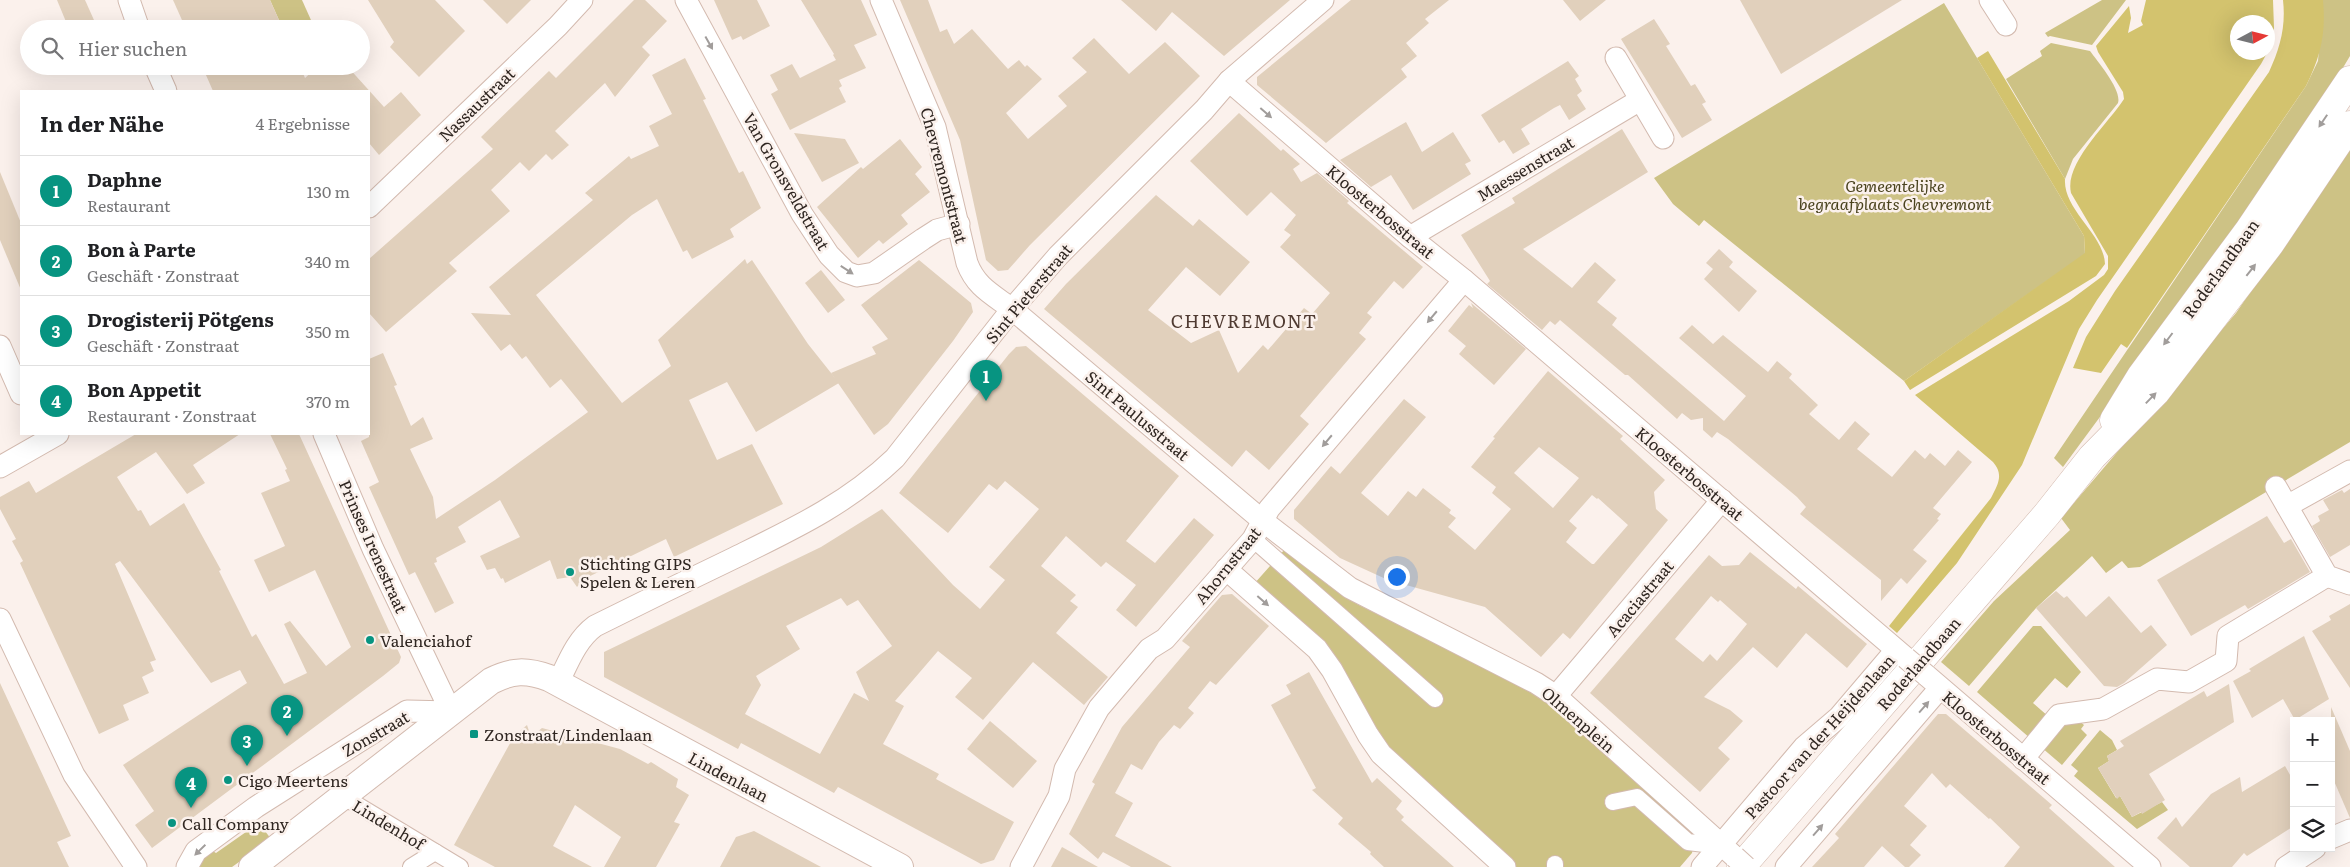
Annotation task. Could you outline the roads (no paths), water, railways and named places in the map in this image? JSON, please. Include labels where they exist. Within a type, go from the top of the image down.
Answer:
[{"type":"main road","name":"Roderlandbaan","points":[[2092,457],[2141,376],[2249,230],[2350,80]]},
{"type":"main road","name":"Roderlandbaan","points":[[1736,859],[2047,514],[2092,457],[2156,392],[2270,244],[2350,125]]},
{"type":"street","points":[[129,0],[136,20]]},
{"type":"street","name":"Nassaustraat","points":[[370,206],[558,26],[582,0]]},
{"type":"street","name":"Van Gronsveldstraat","points":[[686,0],[802,214],[829,255],[846,272],[858,276],[874,274],[922,238],[938,230],[959,224]]},
{"type":"street","name":"Chevremontstraat","points":[[881,0],[935,127],[972,276],[978,285],[1012,309]]},
{"type":"street","name":"Sint Pieterstraat","points":[[558,683],[577,645],[585,634],[595,626],[799,526],[834,507],[873,478],[895,458],[1012,309],[1058,256],[1204,110],[1229,81],[1323,0]]},
{"type":"street","points":[[1990,0],[2006,25]]},
{"type":"street","points":[[1616,58],[1663,138]]},
{"type":"street","points":[[159,75],[166,90]]},
{"type":"street","name":"Kloosterbosstraat","points":[[1229,81],[2150,867]]},
{"type":"street","name":"Maessenstraat","points":[[1410,237],[1640,100]]},
{"type":"street","name":"Ahornstraat","points":[[1021,867],[1060,796],[1065,769],[1099,708],[1149,649],[1165,639],[1226,569],[1258,530],[1269,509],[1464,280]]},
{"type":"street","name":"Sint Paulusstraat","points":[[1012,309],[1258,530]]},
{"type":"street","points":[[0,346],[20,392]]},
{"type":"street","name":"Prinses Irenestraat","points":[[324,435],[373,548],[451,712]]},
{"type":"street","points":[[0,467],[48,437]]},
{"type":"street","points":[[2287,506],[2350,471]]},
{"type":"street","points":[[2276,487],[2327,576],[2350,584]]},
{"type":"street","name":"Acaciastraat","points":[[1556,696],[1722,500]]},
{"type":"street","points":[[1258,530],[1435,699]]},
{"type":"street","name":"Olmenplein","points":[[1258,530],[1350,588],[1536,683],[1556,696],[1736,859]]},
{"type":"street","points":[[1226,569],[1317,648],[1332,670],[1368,735],[1382,754],[1505,867]]},
{"type":"street","points":[[2024,759],[2059,715],[2103,709],[2158,679],[2189,682],[2226,661],[2228,636],[2327,576]]},
{"type":"street","points":[[0,618],[74,775],[136,867]]},
{"type":"street","name":"Pastoor van der Heijdenlaan","points":[[1702,867],[1736,859],[1804,747],[1839,717],[1901,654]]},
{"type":"street","name":"Zonstraat","points":[[252,867],[485,685],[504,674],[515,671],[530,672],[558,683]]},
{"type":"street","points":[[1786,867],[1933,681]]},
{"type":"street","name":"Lindenlaan","points":[[558,683],[900,867]]},
{"type":"street","name":"Zonstraat","points":[[187,867],[196,851],[256,807],[407,711],[451,712]]},
{"type":"street","name":"Lindenhof","points":[[344,797],[460,867]]},
{"type":"street","points":[[1613,802],[1637,797],[1688,842],[1736,859]]},
{"type":"street","points":[[2335,836],[2350,830]]},
{"type":"street","name":"Lindenhof","points":[[411,867],[435,852]]},
{"type":"street","points":[[2286,867],[2309,852]]},
{"type":"place","name":"Daphne","points":[[986,401]]},
{"type":"place","name":"Stichting GIPS Spelen & Leren","points":[[570,572]]},
{"type":"place","name":"Valenciahof","points":[[370,640]]},
{"type":"place","name":"Zonstraat/Lindenlaan","points":[[474,734]]},
{"type":"place","name":"Bon à Parte","points":[[287,736]]},
{"type":"place","name":"Drogisterij Pötgens","points":[[247,766]]},
{"type":"place","name":"Cigo Meertens","points":[[228,780]]},
{"type":"place","name":"Bon Appetit","points":[[191,808]]},
{"type":"place","name":"Call Company","points":[[172,823]]},
{"type":"district","name":"CHEVREMONT","points":[[1244,320]]},
{"type":"park label","name":"Gemeentelijke begraafplaats Chevremont","points":[[1895,194]]}]
